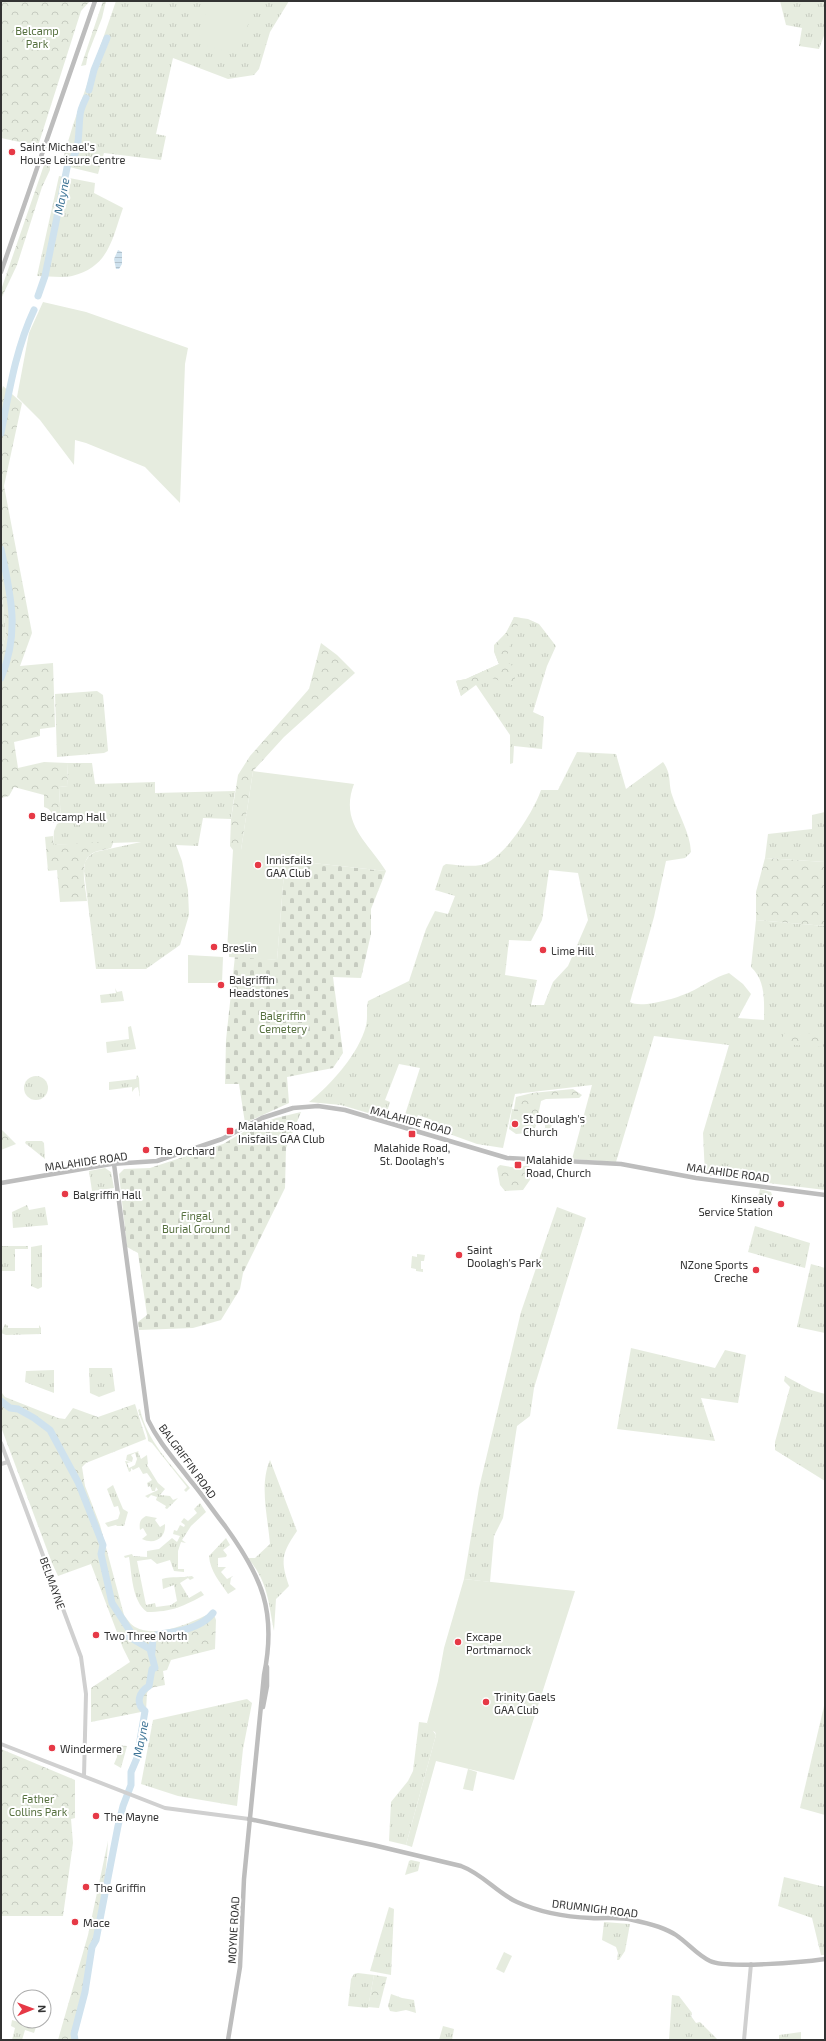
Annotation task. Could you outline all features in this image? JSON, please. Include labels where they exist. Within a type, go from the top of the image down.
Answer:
[{"type":"main road","points":[[1,272],[95,1]]},
{"type":"main road","name":"MALAHIDE ROAD","points":[[1,1183],[114,1164],[157,1161],[222,1139],[262,1118],[293,1108],[318,1106],[345,1110],[507,1158],[621,1164],[696,1178],[825,1195]]},
{"type":"main road","name":"BALGRIFFIN ROAD","points":[[114,1164],[148,1420],[158,1439],[197,1488],[253,1568],[264,1597],[268,1616],[269,1638],[261,1716]]},
{"type":"main road","name":"BALGRIFFIN ROAD","points":[[261,1716],[266,1698],[268,1676],[267,1660]]},
{"type":"main road","name":"MOYNE ROAD","points":[[228,2040],[240,1967],[244,1879],[249,1819],[261,1716]]},
{"type":"main road","name":"DRUMNIGH ROAD","points":[[249,1819],[374,1845],[461,1866],[471,1870],[517,1902],[538,1909],[584,1918],[632,1920],[676,1935],[710,1961],[720,1964],[752,1964],[825,1959]]},
{"type":"street","name":"BELMAYNE","points":[[1,1443],[81,1657],[86,1694],[84,1776]]},
{"type":"street","points":[[1,1464],[8,1462]]},
{"type":"street","points":[[1,1744],[138,1798],[178,1810],[249,1819]]},
{"type":"street","points":[[744,2040],[752,1964]]},
{"type":"green space","name":"Belcamp Park","points":[[1,1],[90,1],[81,11],[38,146],[1,138]]},
{"type":"green space","points":[[103,1],[106,1],[102,18],[88,54],[86,65],[81,66]]},
{"type":"green space","points":[[116,1],[289,1],[270,32],[259,69],[254,75],[228,79],[173,58],[156,134],[166,136],[161,160],[104,153],[98,174],[61,165],[73,125]]},
{"type":"green space","points":[[209,1],[255,1],[239,55],[197,43]]},
{"type":"green space","points":[[780,1],[825,1],[825,33],[819,49],[799,46],[802,28],[786,25]]},
{"type":"green space","points":[[1,33],[9,35],[1,63]]},
{"type":"green space","points":[[44,165],[50,166],[50,170],[42,187],[17,265],[1,299],[1,290]]},
{"type":"green space","points":[[59,176],[95,183],[94,193],[123,208],[112,241],[101,259],[94,266],[84,272],[72,276],[37,276]]},
{"type":"green space","points":[[43,302],[86,312],[188,348],[185,364],[180,503],[145,467],[75,440],[74,465],[40,420],[17,397],[29,333]]},
{"type":"green space","points":[[3,386],[22,403],[4,486],[32,633],[20,666],[53,663],[55,727],[40,729],[40,736],[14,742],[18,768],[44,762],[67,763],[68,786],[59,787],[61,822],[53,823],[52,815],[49,809],[44,807],[44,795],[14,787],[9,796],[1,798],[1,653],[6,633],[1,587],[1,393]]},
{"type":"green space","points":[[1,587],[6,633],[1,653]]},
{"type":"green space","points":[[514,617],[528,619],[539,624],[556,646],[547,666],[533,712],[544,717],[542,749],[514,746],[513,763],[510,764],[510,735],[476,685],[461,696],[456,681],[466,679],[499,664],[495,654],[495,648],[508,630]]},
{"type":"green space","points":[[514,617],[521,618],[512,640],[506,661],[516,669],[514,686],[489,677],[481,679],[461,696],[456,681],[466,679],[499,664],[494,652],[494,645],[506,633]]},
{"type":"green space","points":[[321,643],[337,655],[355,673],[284,737],[253,771],[241,850],[233,850],[230,846],[231,819],[238,775],[250,756],[309,689]]},
{"type":"green space","points":[[97,691],[103,695],[108,751],[104,753],[57,757],[55,694]]},
{"type":"green space","points":[[577,752],[616,754],[626,789],[663,762],[668,771],[672,795],[686,830],[691,852],[685,858],[666,861],[654,917],[630,1002],[642,1004],[669,1000],[690,992],[729,973],[743,984],[751,994],[738,1018],[764,1020],[762,985],[751,967],[756,920],[825,926],[825,1190],[705,1175],[703,1133],[729,1045],[654,1036],[616,1162],[572,1159],[592,1085],[515,1094],[503,1148],[477,1144],[430,1127],[432,1120],[418,1115],[413,1126],[402,1124],[420,1068],[399,1064],[385,1100],[390,1102],[385,1118],[341,1105],[309,1102],[335,1078],[357,1047],[366,1026],[368,1001],[409,981],[426,929],[435,911],[448,914],[455,896],[435,890],[443,866],[446,864],[477,866],[490,861],[508,845],[517,834],[532,810],[541,790],[558,790]],"holes":[[[549,870],[578,873],[588,920],[568,966],[553,982],[544,1005],[531,1005],[537,980],[505,975],[509,940],[531,941],[542,920]]]},
{"type":"green space","points":[[67,763],[92,763],[95,784],[155,782],[155,793],[235,791],[231,819],[203,818],[198,846],[176,845],[182,861],[188,890],[189,915],[180,945],[146,969],[96,969],[84,871],[85,862],[89,856],[95,852],[141,842],[53,845],[54,831],[57,824],[61,822],[59,787],[68,786]]},
{"type":"green space","name":"Innisfails GAA Club","points":[[253,771],[354,784],[350,798],[350,810],[353,821],[364,841],[386,871],[285,860],[277,960],[229,957],[229,950],[227,950],[233,850],[241,850]]},
{"type":"green space","points":[[825,812],[825,862],[765,858],[768,834],[812,829],[812,815]]},
{"type":"green space","points":[[53,836],[53,845],[114,841],[111,848],[95,852],[87,859],[84,877],[87,901],[60,902],[57,870],[48,871],[45,837]]},
{"type":"green space","points":[[765,858],[825,862],[825,926],[756,920],[756,892]]},
{"type":"green space","name":"Balgriffin Cemetery","points":[[285,860],[386,871],[371,909],[371,934],[361,978],[333,977],[343,1053],[333,1068],[287,1077],[289,1103],[245,1123],[239,1084],[225,1084],[226,1040],[235,956],[277,960]]},
{"type":"green space","points":[[188,955],[223,957],[222,983],[188,983]]},
{"type":"green space","points":[[115,988],[117,992],[122,991],[124,1001],[101,1003],[100,995],[116,993]]},
{"type":"green space","points":[[131,1026],[136,1049],[107,1053],[106,1042],[129,1039],[128,1027]]},
{"type":"green space","points":[[788,1032],[823,1034],[823,1047],[783,1044],[783,1034]]},
{"type":"green space","points":[[137,1075],[139,1078],[140,1097],[138,1087],[132,1092],[132,1087],[109,1090],[109,1082],[136,1079]]},
{"type":"green space","points":[[36,1076],[45,1079],[48,1088],[45,1097],[36,1100],[27,1097],[24,1088],[27,1079]]},
{"type":"green space","points":[[573,1089],[582,1095],[579,1098],[546,1099],[541,1101],[536,1126],[531,1134],[525,1133],[523,1130],[530,1127],[531,1123],[524,1111],[514,1109],[516,1097],[532,1093]]},
{"type":"green space","points":[[512,1109],[531,1111],[529,1133],[516,1134],[509,1129]]},
{"type":"green space","name":"Fingal Burial Ground","points":[[301,1112],[286,1148],[285,1188],[243,1273],[240,1289],[221,1320],[193,1328],[139,1330],[138,1322],[147,1315],[138,1253],[127,1247],[119,1174],[124,1169],[150,1168],[223,1144],[252,1127],[276,1118]]},
{"type":"green space","points":[[548,1121],[551,1122],[553,1127],[550,1136],[547,1137],[544,1134],[539,1135],[539,1129],[545,1128],[545,1123]]},
{"type":"green space","points":[[1,1129],[16,1144],[1,1150]]},
{"type":"green space","points":[[26,1141],[42,1141],[44,1143],[45,1159],[25,1143]]},
{"type":"green space","points":[[500,1165],[517,1168],[528,1165],[533,1171],[532,1177],[523,1190],[505,1191],[500,1185],[497,1168]]},
{"type":"green space","points":[[105,1168],[111,1172],[114,1188],[92,1191],[89,1171]]},
{"type":"green space","points":[[760,1189],[771,1192],[773,1198],[760,1196],[756,1206]]},
{"type":"green space","points":[[27,1205],[29,1210],[45,1207],[48,1225],[13,1228],[12,1212]]},
{"type":"green space","points":[[557,1207],[586,1218],[534,1388],[530,1416],[517,1426],[503,1518],[494,1536],[490,1582],[464,1579],[479,1488],[521,1312]]},
{"type":"green space","points":[[755,1226],[810,1243],[805,1268],[748,1252]]},
{"type":"green space","points":[[42,1245],[42,1287],[38,1289],[31,1286],[31,1247]]},
{"type":"green space","points":[[1,1246],[28,1246],[28,1249],[15,1249],[15,1271],[1,1271]]},
{"type":"green space","points":[[417,1254],[425,1255],[424,1261],[421,1261],[421,1269],[423,1269],[423,1272],[416,1271],[416,1269],[411,1268],[412,1256],[417,1257]]},
{"type":"green space","points":[[811,1264],[825,1268],[825,1333],[797,1327]]},
{"type":"green space","points":[[5,1324],[8,1328],[39,1328],[39,1325],[41,1328],[41,1334],[6,1335],[1,1333]]},
{"type":"green space","points":[[1,1344],[2,1393],[5,1397],[58,1418],[65,1419],[73,1408],[98,1417],[135,1404],[146,1439],[86,1463],[82,1467],[85,1486],[100,1525],[124,1615],[135,1627],[154,1631],[175,1628],[213,1612],[216,1620],[215,1649],[171,1660],[167,1670],[163,1671],[165,1685],[150,1688],[147,1693],[146,1711],[91,1722],[91,1688],[130,1662],[123,1648],[91,1564],[58,1576],[52,1563],[1,1427]]},
{"type":"green space","points":[[631,1348],[715,1368],[725,1350],[746,1355],[738,1403],[701,1398],[715,1441],[617,1429]]},
{"type":"green space","points":[[89,1368],[112,1368],[115,1391],[99,1397],[90,1393]]},
{"type":"green space","points":[[54,1370],[54,1393],[25,1382],[26,1371]]},
{"type":"green space","points":[[785,1376],[811,1390],[825,1394],[825,1481],[775,1450],[775,1442],[790,1387],[784,1381]]},
{"type":"green space","points":[[140,1409],[143,1421],[160,1451],[190,1488],[186,1492],[184,1490],[187,1487],[152,1443],[148,1441],[138,1410]]},
{"type":"green space","points":[[139,1451],[138,1452],[141,1459],[147,1455],[147,1465],[158,1483],[165,1489],[160,1495],[170,1496],[173,1500],[178,1498],[167,1509],[165,1508],[166,1506],[156,1500],[157,1497],[151,1495],[148,1498],[145,1496],[158,1490],[156,1487],[155,1491],[152,1491],[150,1486],[148,1487],[147,1483],[152,1480],[147,1473],[143,1474],[139,1467],[133,1470],[131,1468],[131,1471],[129,1472],[125,1461],[131,1462],[127,1463],[129,1468],[135,1465],[137,1459],[135,1453],[131,1455],[133,1458],[132,1462],[126,1460],[127,1455]]},
{"type":"green space","points":[[270,1460],[297,1531],[288,1545],[284,1557],[284,1570],[289,1586],[276,1599],[274,1631],[266,1592],[260,1576],[248,1558],[255,1558],[270,1544],[265,1502],[265,1480]]},
{"type":"green space","points":[[113,1485],[123,1509],[128,1512],[124,1526],[116,1525],[108,1527],[105,1523],[118,1519],[120,1513],[118,1506],[114,1507],[107,1489]]},
{"type":"green space","points":[[200,1503],[206,1512],[191,1526],[182,1540],[186,1543],[181,1542],[178,1551],[178,1569],[184,1569],[184,1572],[174,1571],[170,1560],[157,1564],[151,1559],[137,1561],[146,1605],[155,1603],[156,1607],[171,1605],[177,1601],[174,1585],[163,1589],[162,1579],[166,1578],[192,1576],[194,1578],[190,1580],[188,1578],[180,1583],[189,1598],[201,1591],[204,1595],[171,1610],[147,1612],[138,1601],[136,1595],[129,1557],[125,1558],[124,1556],[132,1554],[133,1556],[147,1557],[147,1551],[159,1549],[172,1538],[177,1542],[180,1536],[173,1534],[174,1530],[177,1531],[180,1525],[184,1527],[185,1525],[181,1522],[184,1518],[188,1521],[197,1513],[194,1509]]},
{"type":"green space","points":[[146,1516],[157,1518],[155,1520],[160,1527],[165,1524],[164,1533],[155,1541],[147,1541],[142,1539],[147,1535],[143,1528],[140,1530],[140,1523],[142,1518]]},
{"type":"green space","points":[[226,1538],[230,1545],[223,1550],[227,1555],[226,1557],[218,1558],[218,1567],[226,1567],[221,1572],[227,1579],[233,1576],[230,1584],[236,1589],[228,1594],[211,1567],[209,1556]]},
{"type":"green space","name":"Trinity Gaels GAA Club","points":[[464,1579],[575,1591],[514,1780],[436,1761],[412,1847],[406,1845],[436,1735],[435,1732],[430,1730],[427,1723],[438,1681],[444,1648]]},
{"type":"green space","points":[[247,1699],[252,1703],[243,1749],[237,1806],[178,1796],[141,1784],[153,1720]]},
{"type":"green space","points":[[825,1702],[825,1815],[800,1808]]},
{"type":"green space","points":[[419,1722],[427,1723],[436,1735],[406,1845],[389,1841],[391,1802],[408,1781],[413,1771]]},
{"type":"green space","points":[[116,1745],[127,1746],[121,1768],[114,1764],[117,1757]]},
{"type":"green space","name":"Father Collins Park","points":[[1,1749],[75,1780],[75,1818],[71,1819],[73,1843],[63,1916],[1,1916]]},
{"type":"green space","points":[[468,1769],[477,1772],[473,1791],[463,1789]]},
{"type":"green space","points":[[108,1841],[99,1916],[73,2040],[58,2040],[88,1935]]},
{"type":"green space","points":[[409,1861],[420,1862],[418,1871],[405,1875]]},
{"type":"green space","points":[[784,1877],[825,1887],[825,1955],[821,1955],[812,1918],[778,1906]]},
{"type":"green space","points":[[389,1907],[394,1909],[391,1975],[370,1971]]},
{"type":"green space","points":[[604,1922],[630,1924],[625,1951],[619,1960],[617,1960],[618,1953],[616,1947],[602,1940]]},
{"type":"green space","points":[[504,1952],[512,1956],[504,1973],[496,1969]]},
{"type":"green space","points":[[354,1974],[374,1975],[368,2008],[348,2006],[351,1979]]},
{"type":"green space","points":[[374,1975],[387,1977],[379,2008],[368,2007]]},
{"type":"green space","points":[[391,1994],[414,2000],[416,2013],[406,2010],[396,2012],[390,2011],[388,2006]]},
{"type":"green space","points":[[672,1995],[679,1996],[692,2013],[691,2016],[696,2023],[700,2022],[718,2040],[669,2040]]},
{"type":"green space","points":[[443,2026],[454,2029],[452,2040],[439,2040]]},
{"type":"green space","points":[[15,2029],[35,2029],[34,2033],[25,2030],[22,2040],[12,2040]]},
{"type":"green space","points":[[801,2032],[801,2040],[779,2040],[779,2035]]},
{"type":"water","points":[[118,250],[122,252],[122,264],[119,269],[116,269],[114,259]]},
{"type":"waterway","name":"Mayne","points":[[89,90],[94,70],[107,38]]},
{"type":"waterway","name":"Mayne","points":[[38,296],[45,276],[68,163],[72,159],[77,147],[81,112],[86,98]]},
{"type":"waterway","name":"Mayne","points":[[1,433],[10,386],[22,339],[34,310]]},
{"type":"waterway","name":"Mayne","points":[[1,549],[8,583],[12,614],[10,645],[7,661],[1,678]]},
{"type":"waterway","name":"Mayne","points":[[1,1401],[10,1408],[18,1409],[34,1418],[50,1430],[78,1482],[103,1545],[101,1554],[112,1603],[130,1631],[129,1637],[150,1649],[155,1668],[152,1669],[149,1686],[143,1691],[139,1701],[140,1705],[145,1711],[137,1758],[131,1772],[131,1785],[123,1806],[118,1826],[96,1940],[92,1947],[85,1992],[74,2034],[75,2040]]},
{"type":"waterway","points":[[152,1652],[153,1637],[198,1625],[209,1618],[213,1613]]},
{"type":"place","name":"Saint Michael's House Leisure Centre","points":[[12,152]]},
{"type":"place","name":"Belcamp Hall","points":[[32,816]]},
{"type":"place","name":"Innisfails GAA Club","points":[[258,865]]},
{"type":"place","name":"Breslin","points":[[214,947]]},
{"type":"place","name":"Lime Hill","points":[[543,950]]},
{"type":"place","name":"Balgriffin Headstones","points":[[221,985]]},
{"type":"place","name":"St Doulagh's Church","points":[[515,1124]]},
{"type":"place","name":"Malahide Road, Inisfails GAA Club","points":[[230,1131]]},
{"type":"place","name":"Malahide Road, St. Doolagh's","points":[[412,1134]]},
{"type":"place","name":"The Orchard","points":[[146,1150]]},
{"type":"place","name":"Malahide Road, Church","points":[[518,1165]]},
{"type":"place","name":"Balgriffin Hall","points":[[65,1194]]},
{"type":"place","name":"Kinsealy Service Station","points":[[781,1204]]},
{"type":"place","name":"Saint Doolagh's Park","points":[[459,1255]]},
{"type":"place","name":"NZone Sports Creche","points":[[756,1270]]},
{"type":"place","name":"Two Three North","points":[[96,1635]]},
{"type":"place","name":"Excape Portmarnock","points":[[458,1642]]},
{"type":"place","name":"Trinity Gaels GAA Club","points":[[486,1702]]},
{"type":"place","name":"Windermere","points":[[52,1748]]},
{"type":"place","name":"The Mayne","points":[[96,1816]]},
{"type":"place","name":"The Griffin","points":[[86,1887]]},
{"type":"place","name":"Mace","points":[[75,1922]]}]
